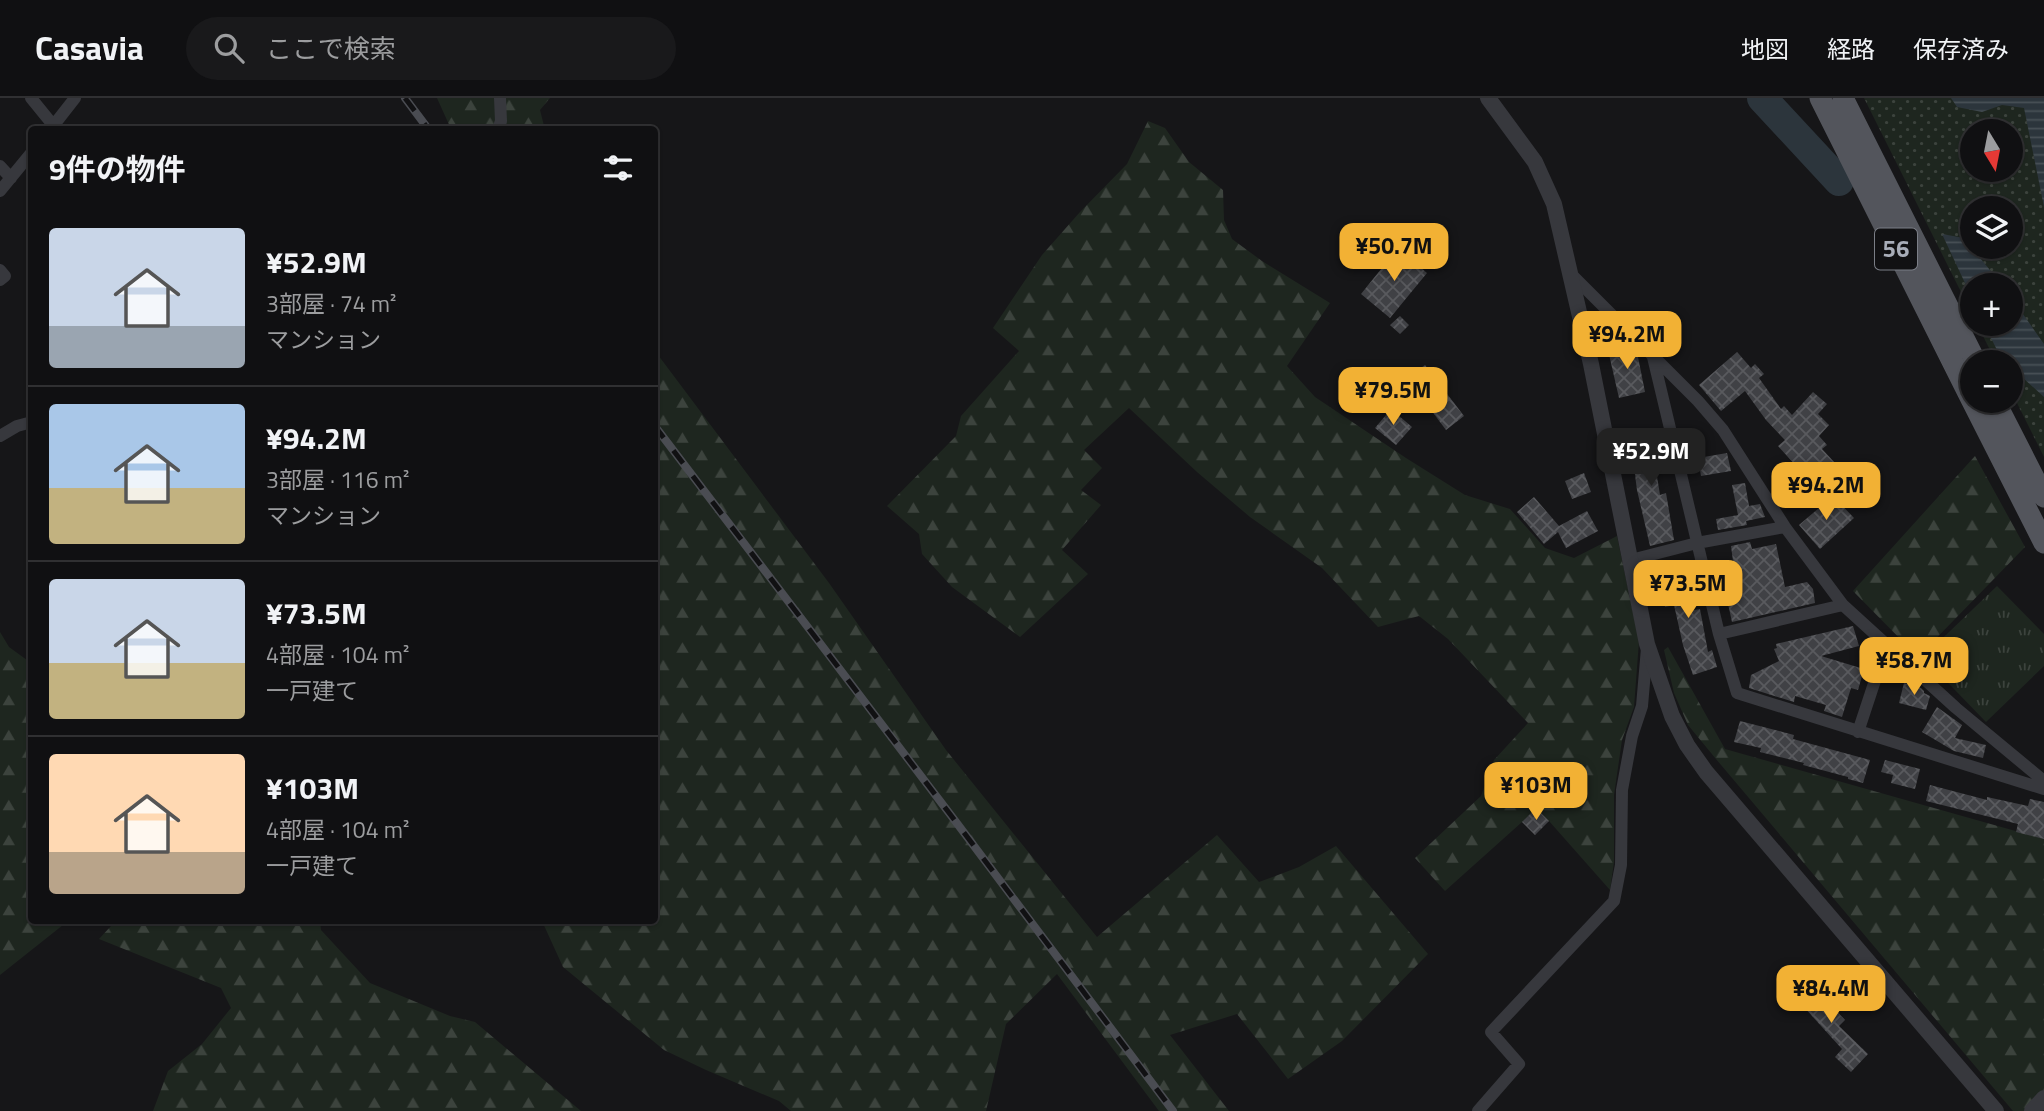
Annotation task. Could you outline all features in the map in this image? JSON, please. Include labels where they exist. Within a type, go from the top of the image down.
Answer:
[{"type":"main road","name":"56","points":[[1820,98],[1960,377]]},
{"type":"main road","name":"56","points":[[1843,98],[1970,350]]},
{"type":"main road","name":"56","points":[[1978,413],[2044,543]]},
{"type":"main road","points":[[2002,413],[2044,497]]},
{"type":"street","points":[[31,98],[51,126]]},
{"type":"street","points":[[53,126],[75,98]]},
{"type":"street","points":[[499,126],[500,98]]},
{"type":"street","points":[[1488,98],[1535,162],[1554,204],[1647,644],[1672,716],[1687,746],[1706,772],[1996,1111]]},
{"type":"street","points":[[0,191],[28,157]]},
{"type":"street","points":[[0,166],[11,178]]},
{"type":"street","points":[[0,270],[5,276],[0,280]]},
{"type":"street","points":[[1570,273],[1698,401],[1723,430],[1786,527],[1843,605],[1956,708],[2044,781]]},
{"type":"street","points":[[1653,358],[1719,634],[1737,693],[2044,789]]},
{"type":"street","points":[[0,436],[28,423]]},
{"type":"street","points":[[1631,560],[1697,543],[1786,527]]},
{"type":"street","points":[[1719,634],[1843,605]]},
{"type":"street","points":[[1478,1111],[1519,1064],[1491,1032],[1614,901],[1620,865],[1622,790],[1632,736],[1642,706],[1647,644]]},
{"type":"street","points":[[1858,732],[1887,644]]},
{"type":"street","points":[[2032,1111],[2044,1098]]},
{"type":"green space","points":[[437,98],[550,98],[540,110],[544,126],[450,126]]},
{"type":"green space","points":[[1864,98],[2044,98],[2044,457],[2022,413],[2023,350],[1990,350],[1983,336],[2023,336],[2023,273],[1960,273],[1960,290]]},
{"type":"green space","points":[[1148,121],[1165,128],[1189,162],[1223,190],[1224,220],[1232,239],[1330,303],[1287,366],[1315,397],[1465,495],[1510,509],[1545,548],[1574,558],[1617,536],[1639,641],[1634,707],[1622,740],[1614,795],[1614,862],[1610,890],[1549,821],[1522,822],[1445,891],[1415,858],[1481,796],[1494,760],[1528,723],[1448,639],[1419,616],[1378,627],[1322,568],[1250,517],[1129,408],[1084,450],[1102,468],[1081,490],[1101,505],[1062,550],[1088,574],[1020,637],[952,587],[922,554],[919,534],[887,506],[956,436],[961,416],[1019,351],[993,328],[1042,255],[1127,164]]},
{"type":"green space","points":[[658,355],[829,583],[946,750],[1097,937],[1217,835],[1259,882],[1299,867],[1336,846],[1428,954],[1342,1041],[1288,1079],[1237,1014],[1170,1035],[1229,1111],[1159,1111],[1057,974],[1006,1024],[986,1111],[791,1111],[779,1101],[664,1050],[563,967],[543,924],[658,924]]},
{"type":"green space","points":[[1975,456],[2025,547],[1918,657],[1853,591]]},
{"type":"green space","points":[[1997,586],[2044,634],[2044,666],[1986,722],[1923,657]]},
{"type":"green space","points":[[0,632],[9,647],[28,661],[28,924],[64,924],[0,975]]},
{"type":"green space","points":[[1668,647],[1725,749],[2044,839],[2044,1111],[2013,1111],[1688,725],[1674,693],[1664,650]]},
{"type":"green space","points":[[108,924],[320,924],[321,930],[370,983],[450,1016],[475,1022],[581,1111],[153,1111],[168,1071],[202,1044],[231,1008],[221,988],[99,939],[111,926]]},
{"type":"shaded area","points":[[1951,98],[2044,98],[2044,207],[2024,108],[2002,105],[1982,112],[1957,107]]},
{"type":"shaded area","points":[[1942,234],[1960,237],[1960,259],[1981,259],[1992,273],[1960,273]]},
{"type":"shaded area","points":[[2023,314],[2044,344],[2044,397],[2023,378],[2023,350],[1997,350],[1990,336],[2023,336]]},
{"type":"building","points":[[1398,248],[1427,273],[1390,318],[1361,294]]},
{"type":"building","points":[[1400,316],[1409,325],[1400,334],[1390,325]]},
{"type":"building","points":[[1631,346],[1637,352],[1645,392],[1619,398],[1608,350]]},
{"type":"building","points":[[1737,352],[1751,368],[1755,364],[1764,374],[1759,378],[1781,409],[1784,406],[1792,415],[1813,392],[1827,404],[1818,414],[1829,425],[1819,436],[1827,445],[1822,449],[1849,478],[1836,491],[1808,462],[1799,469],[1778,446],[1785,440],[1745,391],[1721,411],[1699,385]]},
{"type":"building","points":[[1425,365],[1464,416],[1446,430],[1407,378]]},
{"type":"building","points":[[1391,409],[1412,427],[1396,445],[1375,428]]},
{"type":"building","points":[[1657,429],[1661,450],[1653,451],[1660,495],[1666,493],[1674,540],[1650,546],[1637,490],[1631,445],[1634,444],[1632,434]]},
{"type":"building","points":[[1727,453],[1731,471],[1701,476],[1698,458]]},
{"type":"building","points":[[1584,473],[1591,492],[1572,499],[1565,481]]},
{"type":"building","points":[[1745,483],[1749,506],[1760,504],[1765,517],[1746,521],[1747,525],[1718,530],[1716,519],[1738,515],[1732,485]]},
{"type":"building","points":[[1833,496],[1854,518],[1820,549],[1799,525]]},
{"type":"building","points":[[1534,497],[1559,526],[1587,511],[1598,531],[1566,548],[1558,532],[1544,544],[1517,512]]},
{"type":"building","points":[[1750,542],[1752,549],[1776,544],[1785,587],[1807,582],[1813,589],[1815,603],[1732,622],[1719,563],[1733,561],[1731,546]]},
{"type":"building","points":[[1684,564],[1694,610],[1700,609],[1708,652],[1712,650],[1717,667],[1693,675],[1674,605],[1665,607],[1660,582],[1670,580],[1667,567]]},
{"type":"building","points":[[1853,626],[1859,646],[1821,656],[1864,669],[1858,690],[1851,688],[1842,717],[1824,711],[1826,705],[1795,696],[1794,702],[1749,688],[1751,675],[1779,661],[1774,649],[1777,648],[1776,644]]},
{"type":"building","points":[[1904,683],[1921,688],[1930,696],[1926,710],[1899,703]]},
{"type":"building","points":[[1937,707],[1962,725],[1955,738],[1986,745],[1983,758],[1954,751],[1922,732]]},
{"type":"building","points":[[1740,721],[1794,735],[1793,739],[1870,760],[1863,783],[1803,765],[1804,763],[1760,752],[1761,748],[1734,742]]},
{"type":"building","points":[[1885,760],[1920,769],[1915,789],[1891,783],[1893,775],[1881,772]]},
{"type":"building","points":[[1930,785],[1987,800],[1987,797],[2028,806],[2030,799],[2044,802],[2044,839],[2016,832],[2018,824],[1926,801]]},
{"type":"building","points":[[1536,808],[1549,821],[1535,835],[1522,822]]},
{"type":"building","points":[[1808,980],[1845,1020],[1839,1026],[1868,1054],[1851,1072],[1835,1057],[1842,1049],[1792,994]]},
{"type":"waterway","points":[[1762,98],[1839,181]]},
{"type":"railway","points":[[405,98],[426,126]]},
{"type":"railway","points":[[658,430],[1173,1111]]}]
